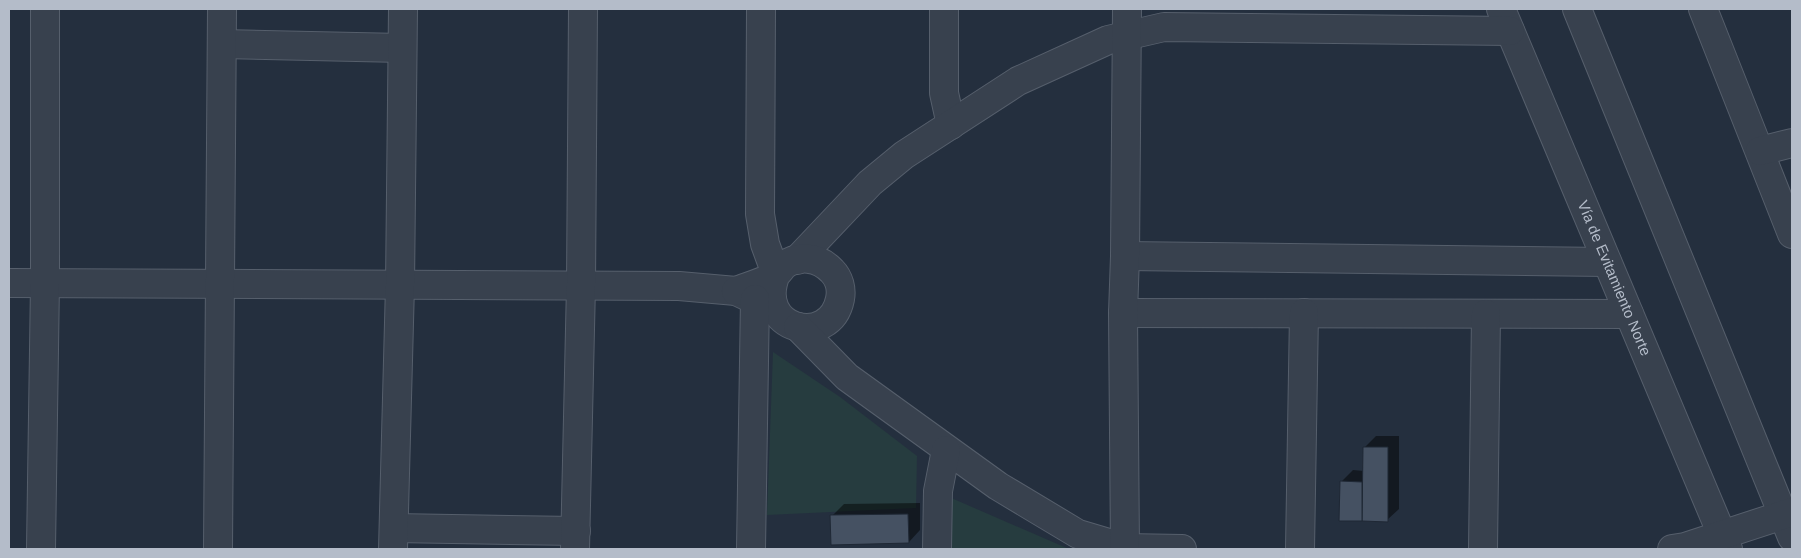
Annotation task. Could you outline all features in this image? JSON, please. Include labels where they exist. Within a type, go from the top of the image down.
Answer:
[{"type":"street","points":[[40,549],[44,283],[45,9]]},
{"type":"street","points":[[218,549],[222,9]]},
{"type":"street","points":[[403,9],[400,285],[394,539],[575,540],[581,285],[583,9]]},
{"type":"street","points":[[761,9],[760,214],[765,244],[787,267]]},
{"type":"street","points":[[944,9],[944,93],[951,125]]},
{"type":"street","points":[[1125,549],[1122,313],[1125,256],[1127,9]]},
{"type":"street","points":[[1577,9],[1789,521],[1725,542],[1672,549]]},
{"type":"street","points":[[1702,9],[1792,234]]},
{"type":"street","points":[[9,283],[679,286],[755,300],[771,297],[771,285],[787,267],[870,183],[904,155],[1018,81],[1108,40],[1164,27],[1505,20]]},
{"type":"street","name":"Vía de Evitamiento Norte","points":[[1505,20],[1725,542]]},
{"type":"street","points":[[222,44],[402,48]]},
{"type":"street","points":[[1760,151],[1792,143]]},
{"type":"street","points":[[1125,256],[1607,262]]},
{"type":"street","points":[[755,300],[792,325],[803,328],[815,327],[833,315],[841,294],[839,283],[834,273],[826,265],[816,260],[805,258],[787,267]]},
{"type":"street","points":[[751,549],[755,300]]},
{"type":"street","points":[[1122,313],[1629,314]]},
{"type":"street","points":[[1300,549],[1304,313]]},
{"type":"street","points":[[1483,549],[1486,314]]},
{"type":"street","points":[[798,327],[847,377],[998,486],[1078,534],[1125,549],[1182,549]]},
{"type":"street","points":[[937,549],[938,491],[946,450]]},
{"type":"green space","points":[[773,352],[840,397],[917,456],[916,508],[767,515]]},
{"type":"green space","points":[[949,497],[1069,549],[948,549]]},
{"type":"building","points":[[1363,447],[1388,447],[1388,522],[1362,521]]},
{"type":"building","points":[[1340,481],[1362,482],[1362,521],[1339,521]]},
{"type":"building","points":[[908,514],[909,543],[831,545],[830,515]]}]
